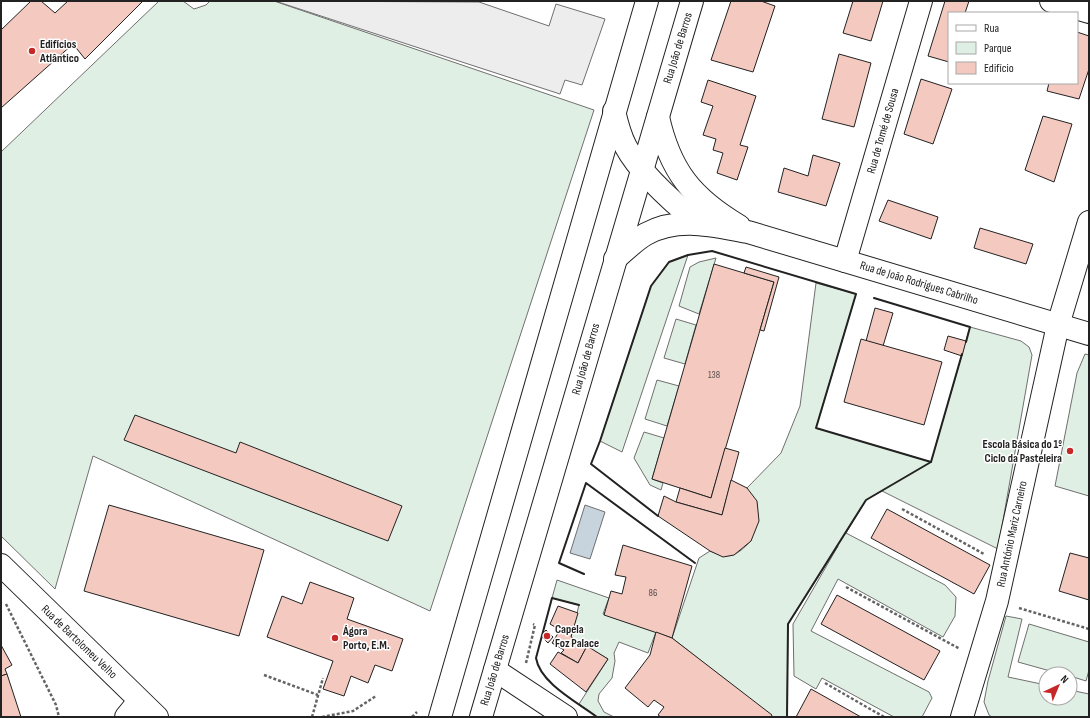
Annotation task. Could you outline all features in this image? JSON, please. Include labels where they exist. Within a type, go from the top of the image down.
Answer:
[{"type":"street","points":[[440,717],[647,1]]},
{"type":"street","name":"Rua de Tomé de Sousa","points":[[845,261],[921,1]]},
{"type":"street","points":[[1051,1],[1089,12]]},
{"type":"street","name":"Rua João de Barros","points":[[481,717],[615,259],[643,170],[686,3]]},
{"type":"street","points":[[614,111],[620,134],[627,148],[643,170],[667,196],[698,223]]},
{"type":"street","name":"Rua de João Rodrigues Cabrilho","points":[[657,115],[662,139],[671,159],[684,180],[699,198],[714,211],[748,232]]},
{"type":"street","name":"Rua António Mariz Carneiro","points":[[962,717],[997,601],[1058,326],[1089,222]]},
{"type":"street","name":"Rua de João Rodrigues Cabrilho","points":[[615,259],[645,234],[659,228],[681,223],[698,223],[748,232],[1058,326],[1089,334]]},
{"type":"street","name":"Rua de Bartolomeu Velho","points":[[1,565],[133,709],[157,717]]},
{"type":"street","points":[[495,670],[566,717]]},
{"type":"path","points":[[902,509],[1005,566]]},
{"type":"path","points":[[846,587],[979,660]]},
{"type":"path","points":[[4,601],[56,705],[59,717]]},
{"type":"path","points":[[997,601],[1089,629]]},
{"type":"path","points":[[264,675],[318,695]]},
{"type":"path","points":[[312,717],[323,678]]},
{"type":"path","points":[[825,683],[884,717]]},
{"type":"path","points":[[322,717],[353,711],[376,696]]},
{"type":"green space","points":[[159,1],[183,1],[194,9],[206,5],[210,1],[274,1],[594,110],[430,611],[93,456],[55,589],[1,536],[1,152]]},
{"type":"green space","points":[[688,255],[622,452],[600,441],[651,286],[669,262]]},
{"type":"green space","points":[[716,258],[699,314],[679,306],[690,267],[699,262]]},
{"type":"green space","points":[[816,283],[856,294],[816,428],[931,462],[970,327],[1021,341],[1029,347],[1032,355],[998,549],[882,491],[866,500],[846,533],[945,585],[956,597],[955,616],[943,637],[838,579],[811,631],[929,692],[932,698],[922,717],[894,717],[822,678],[816,689],[794,676],[793,624],[838,546],[788,624],[787,717],[773,717],[672,638],[699,558],[710,551],[728,556],[732,555],[737,553],[751,541],[747,488],[781,453],[800,406]]},
{"type":"green space","points":[[676,319],[696,325],[685,364],[664,358]]},
{"type":"green space","points":[[1085,354],[1089,355],[1089,496],[1055,486],[1077,373]]},
{"type":"green space","points":[[657,380],[679,386],[667,426],[645,419]]},
{"type":"green space","points":[[644,432],[664,438],[652,479],[663,483],[661,490],[650,485],[634,458]]},
{"type":"green space","points":[[557,580],[609,598],[603,614],[656,632],[648,653],[619,642],[614,653],[615,661],[612,678],[599,694],[598,701],[604,712],[614,717],[597,717],[579,704],[608,659],[571,637],[579,605],[552,598]]},
{"type":"green space","points":[[1006,616],[1022,619],[1008,677],[1038,683],[1038,706],[1078,706],[1078,692],[1089,694],[1089,717],[992,717],[989,715],[984,702],[988,681]]},
{"type":"green space","points":[[1029,624],[1089,642],[1089,670],[1086,681],[1078,678],[1078,666],[1038,666],[1038,668],[1018,662]]},
{"type":"shaded area","points":[[275,1],[479,2],[549,26],[556,4],[605,19],[582,85],[565,80],[560,94]]},
{"type":"shaded area","points":[[585,505],[605,512],[590,559],[570,553]]},
{"type":"building","name":"Edifícios Atlântico","points":[[31,1],[41,1],[55,13],[68,1],[143,1],[85,59],[73,44],[1,108],[1,30]]},
{"type":"building","points":[[731,1],[761,1],[775,6],[753,72],[711,60]]},
{"type":"building","points":[[853,1],[883,1],[871,41],[843,33]]},
{"type":"building","points":[[945,1],[969,1],[965,12],[948,12],[948,62],[928,56]]},
{"type":"building","points":[[1078,32],[1089,36],[1089,69],[1079,99],[1047,91],[1049,84],[1078,84]]},
{"type":"building","points":[[839,54],[871,63],[854,127],[822,119]]},
{"type":"building","points":[[921,79],[952,89],[933,144],[904,134]]},
{"type":"building","points":[[708,80],[756,96],[740,145],[748,147],[737,180],[717,173],[723,153],[713,150],[716,139],[703,135],[713,106],[701,102]]},
{"type":"building","points":[[1043,116],[1072,124],[1054,182],[1025,170]]},
{"type":"building","points":[[813,155],[840,163],[826,206],[778,192],[784,168],[808,176]]},
{"type":"building","points":[[888,200],[938,217],[931,239],[879,221]]},
{"type":"building","points":[[980,228],[1033,244],[1026,264],[974,248]]},
{"type":"building","points":[[714,264],[774,282],[711,498],[652,479]]},
{"type":"building","points":[[746,267],[779,277],[764,331],[760,330],[774,282],[744,273]]},
{"type":"building","points":[[875,308],[893,313],[883,346],[866,341]]},
{"type":"building","points":[[948,336],[966,341],[962,356],[944,350]]},
{"type":"building","points":[[861,339],[942,362],[924,425],[844,402]]},
{"type":"building","points":[[135,415],[236,453],[240,442],[402,506],[388,541],[124,440]]},
{"type":"building","points":[[725,448],[739,452],[722,515],[676,502],[680,488],[711,498]]},
{"type":"building","points":[[731,480],[747,488],[757,501],[759,521],[751,541],[734,555],[723,557],[710,551],[658,516],[664,496],[676,502],[722,515]]},
{"type":"building","points":[[109,505],[264,550],[239,636],[84,591]]},
{"type":"building","points":[[887,509],[990,565],[974,594],[871,538]]},
{"type":"building","points":[[623,545],[692,566],[672,638],[604,615],[611,591],[622,594],[626,577],[615,575]]},
{"type":"building","points":[[1070,553],[1089,558],[1089,600],[1059,591]]},
{"type":"building","name":"Ágora Porto, E.M.","points":[[310,582],[354,598],[347,619],[403,639],[392,671],[375,665],[368,683],[351,676],[344,696],[323,689],[333,661],[267,637],[282,596],[302,604]]},
{"type":"building","points":[[837,595],[940,651],[924,680],[821,624]]},
{"type":"building","points":[[558,606],[578,613],[571,637],[587,646],[578,663],[561,653],[564,650],[552,643],[560,630],[550,624]]},
{"type":"building","name":"Capela Foz Palace","points":[[546,630],[553,637],[548,643],[541,636]]},
{"type":"building","points":[[656,632],[672,638],[772,715],[771,717],[661,717],[658,715],[664,707],[654,700],[648,707],[625,688],[650,655]]},
{"type":"building","points":[[1,645],[12,665],[5,669],[7,674],[1,676]]},
{"type":"building","points":[[587,646],[608,659],[586,692],[550,664],[558,652],[578,663]]},
{"type":"building","points":[[7,674],[21,717],[1,717],[1,676]]},
{"type":"building","points":[[811,689],[861,717],[796,717]]},
{"type":"wall","points":[[658,516],[591,464],[651,286],[669,262],[688,255],[712,251],[856,294],[816,428],[931,462],[962,354]]},
{"type":"wall","points":[[874,298],[970,327],[966,342]]},
{"type":"wall","points":[[787,717],[788,624],[866,500],[931,462]]},
{"type":"wall","points":[[584,574],[559,563],[586,483],[695,563]]},
{"type":"wall","points":[[579,605],[552,598],[536,658],[544,676],[552,684],[597,717]]},
{"type":"place","name":"Edifícios Atlântico","points":[[32,51]]},
{"type":"place","name":"Escola Básica do 1º Ciclo da Pasteleira","points":[[1070,451]]},
{"type":"place","name":"Capela Foz Palace","points":[[547,636]]},
{"type":"place","name":"Ágora Porto, E.M.","points":[[335,638]]}]
